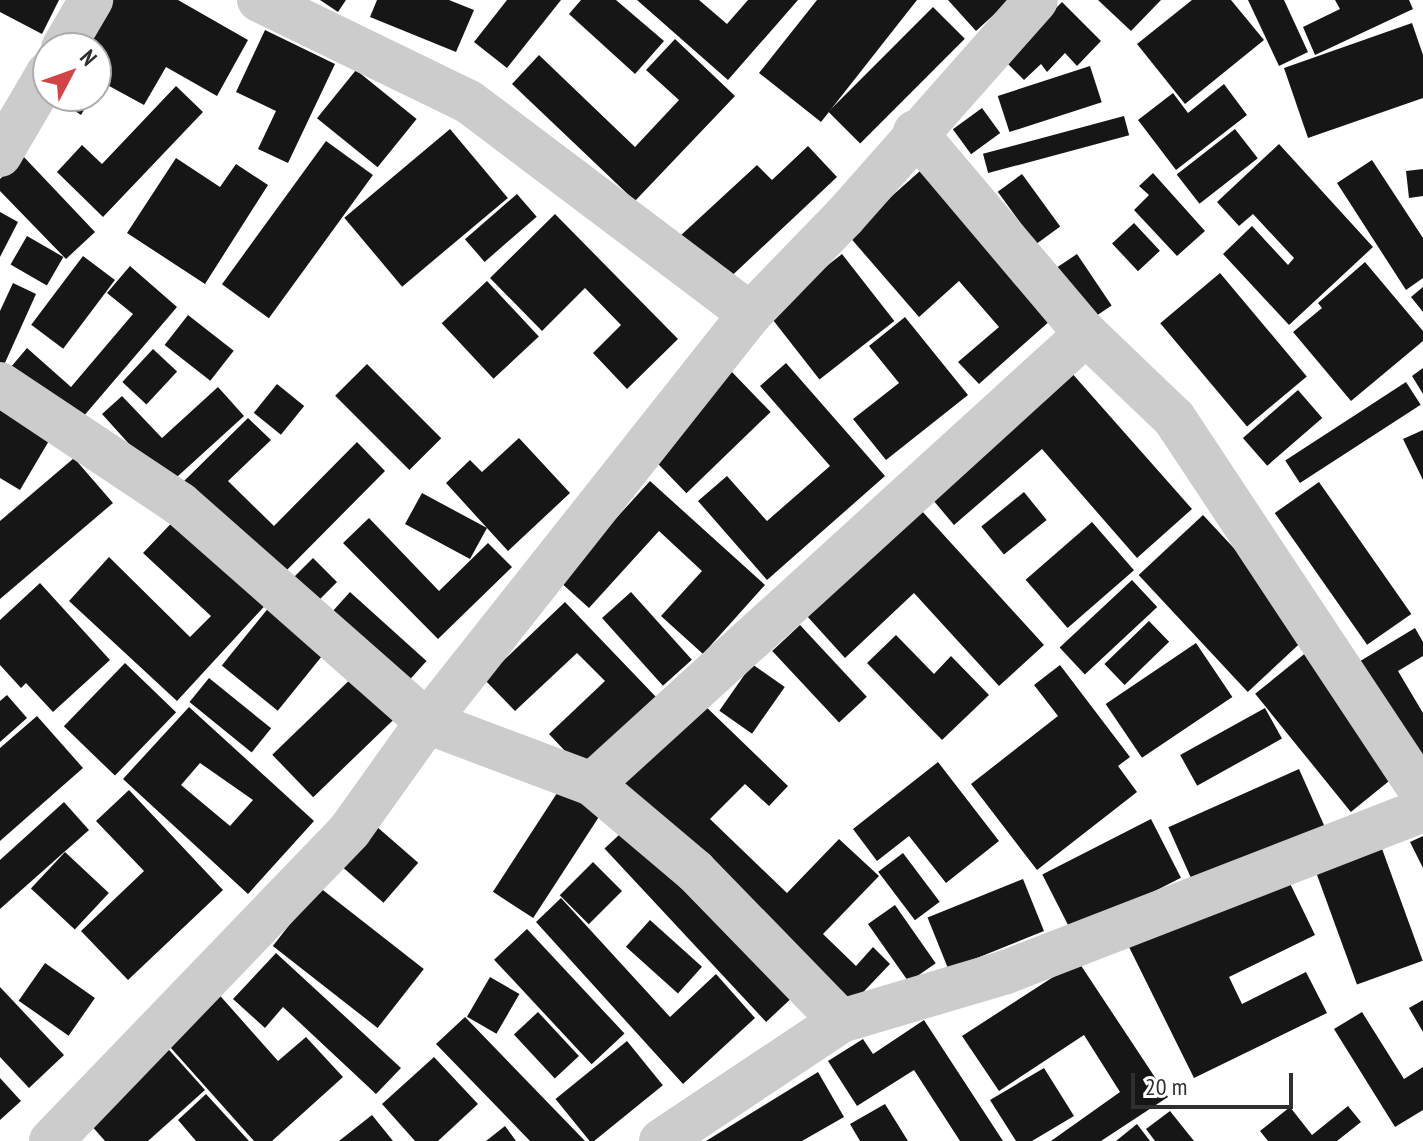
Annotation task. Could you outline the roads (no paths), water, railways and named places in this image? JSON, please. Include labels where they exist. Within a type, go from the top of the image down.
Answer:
[{"type":"street","points":[[72,32],[91,0]]},
{"type":"street","points":[[259,0],[469,102],[750,314]]},
{"type":"street","points":[[51,1141],[350,830],[427,722],[750,314],[845,216],[915,132],[1036,0]]},
{"type":"street","points":[[0,155],[32,100]]},
{"type":"street","points":[[915,132],[1086,334],[1174,418],[1423,794]]},
{"type":"street","points":[[592,784],[1086,334]]},
{"type":"street","points":[[0,384],[180,504],[427,722],[592,784],[695,871],[841,1021]]},
{"type":"street","points":[[661,1141],[841,1021],[1006,972],[1423,810]]}]
